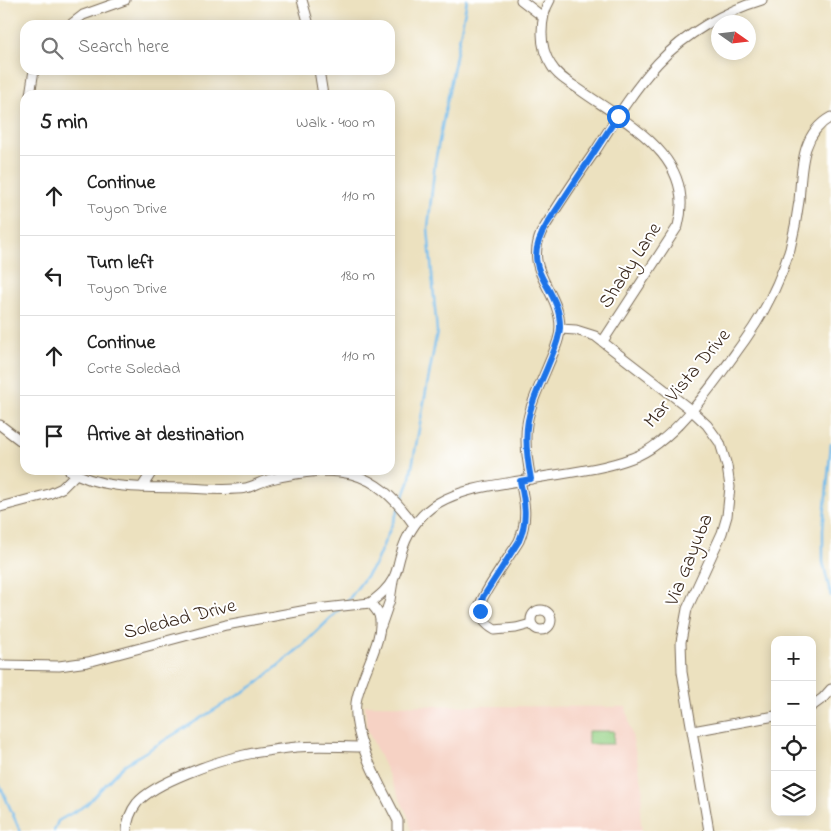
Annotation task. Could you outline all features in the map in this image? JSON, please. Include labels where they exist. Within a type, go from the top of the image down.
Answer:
[{"type":"street","points":[[76,20],[83,15],[125,0]]},
{"type":"street","points":[[302,0],[308,20]]},
{"type":"street","points":[[521,0],[543,16]]},
{"type":"street","name":"Shady Lane","points":[[550,0],[543,16],[543,43],[551,67],[567,81],[647,136],[662,153],[680,186],[682,205],[678,226],[603,342]]},
{"type":"street","points":[[531,479],[525,447],[527,418],[560,329],[553,299],[537,263],[536,248],[538,240],[618,116],[657,64],[669,52],[710,24],[748,4],[762,0]]},
{"type":"street","points":[[31,90],[33,75]]},
{"type":"street","points":[[320,75],[322,90]]},
{"type":"street","name":"Mar Vista Drive","points":[[414,525],[431,508],[455,495],[491,486],[600,467],[634,458],[674,430],[759,319],[777,284],[784,268],[796,225],[802,159],[805,147],[818,127],[831,117]]},
{"type":"street","name":"Via Gayuba","points":[[560,329],[583,332],[595,336],[691,410],[720,442],[727,466],[730,487],[729,507],[725,526],[690,601],[682,629],[681,662],[709,831]]},
{"type":"street","points":[[0,425],[20,440]]},
{"type":"street","points":[[0,507],[49,494],[62,488],[70,475]]},
{"type":"street","points":[[80,475],[100,482],[142,487],[227,490],[246,488],[269,480],[294,475]]},
{"type":"street","points":[[142,487],[150,475]]},
{"type":"street","points":[[357,475],[364,477],[384,490],[400,505],[414,525],[405,542],[393,578],[390,600],[357,696],[356,720],[362,747],[398,821],[398,831]]},
{"type":"street","points":[[520,481],[526,514],[523,533],[483,597],[480,611],[485,623],[495,630],[531,624]]},
{"type":"street","points":[[380,629],[379,615],[370,603],[388,586],[393,578]]},
{"type":"street","name":"Soledad Drive","points":[[0,665],[60,666],[88,662],[226,625],[307,610],[370,603]]},
{"type":"street","points":[[816,703],[831,689]]},
{"type":"street","points":[[693,731],[771,717]]},
{"type":"street","points":[[127,831],[128,819],[137,803],[154,789],[220,762],[245,754],[299,747],[362,747]]},
{"type":"shaded area","points":[[365,705],[626,707],[643,787],[640,814],[642,831],[411,831],[409,818],[366,727]]},
{"type":"green space","points":[[588,731],[614,731],[613,744],[588,744]]},
{"type":"waterway","points":[[401,503],[409,483],[437,332],[428,228],[435,162],[467,0]]},
{"type":"waterway","points":[[831,444],[823,529],[823,562],[831,596]]},
{"type":"waterway","points":[[346,603],[375,564],[399,508]]},
{"type":"waterway","points":[[54,831],[58,821],[86,805],[124,765],[255,685],[303,645],[339,610]]},
{"type":"waterway","points":[[0,785],[20,831]]},
{"type":"route","points":[[480,611],[483,597],[523,533],[526,514],[520,481],[531,479],[525,447],[527,418],[558,340],[560,329],[553,299],[538,269],[536,248],[538,240],[618,116]]}]
